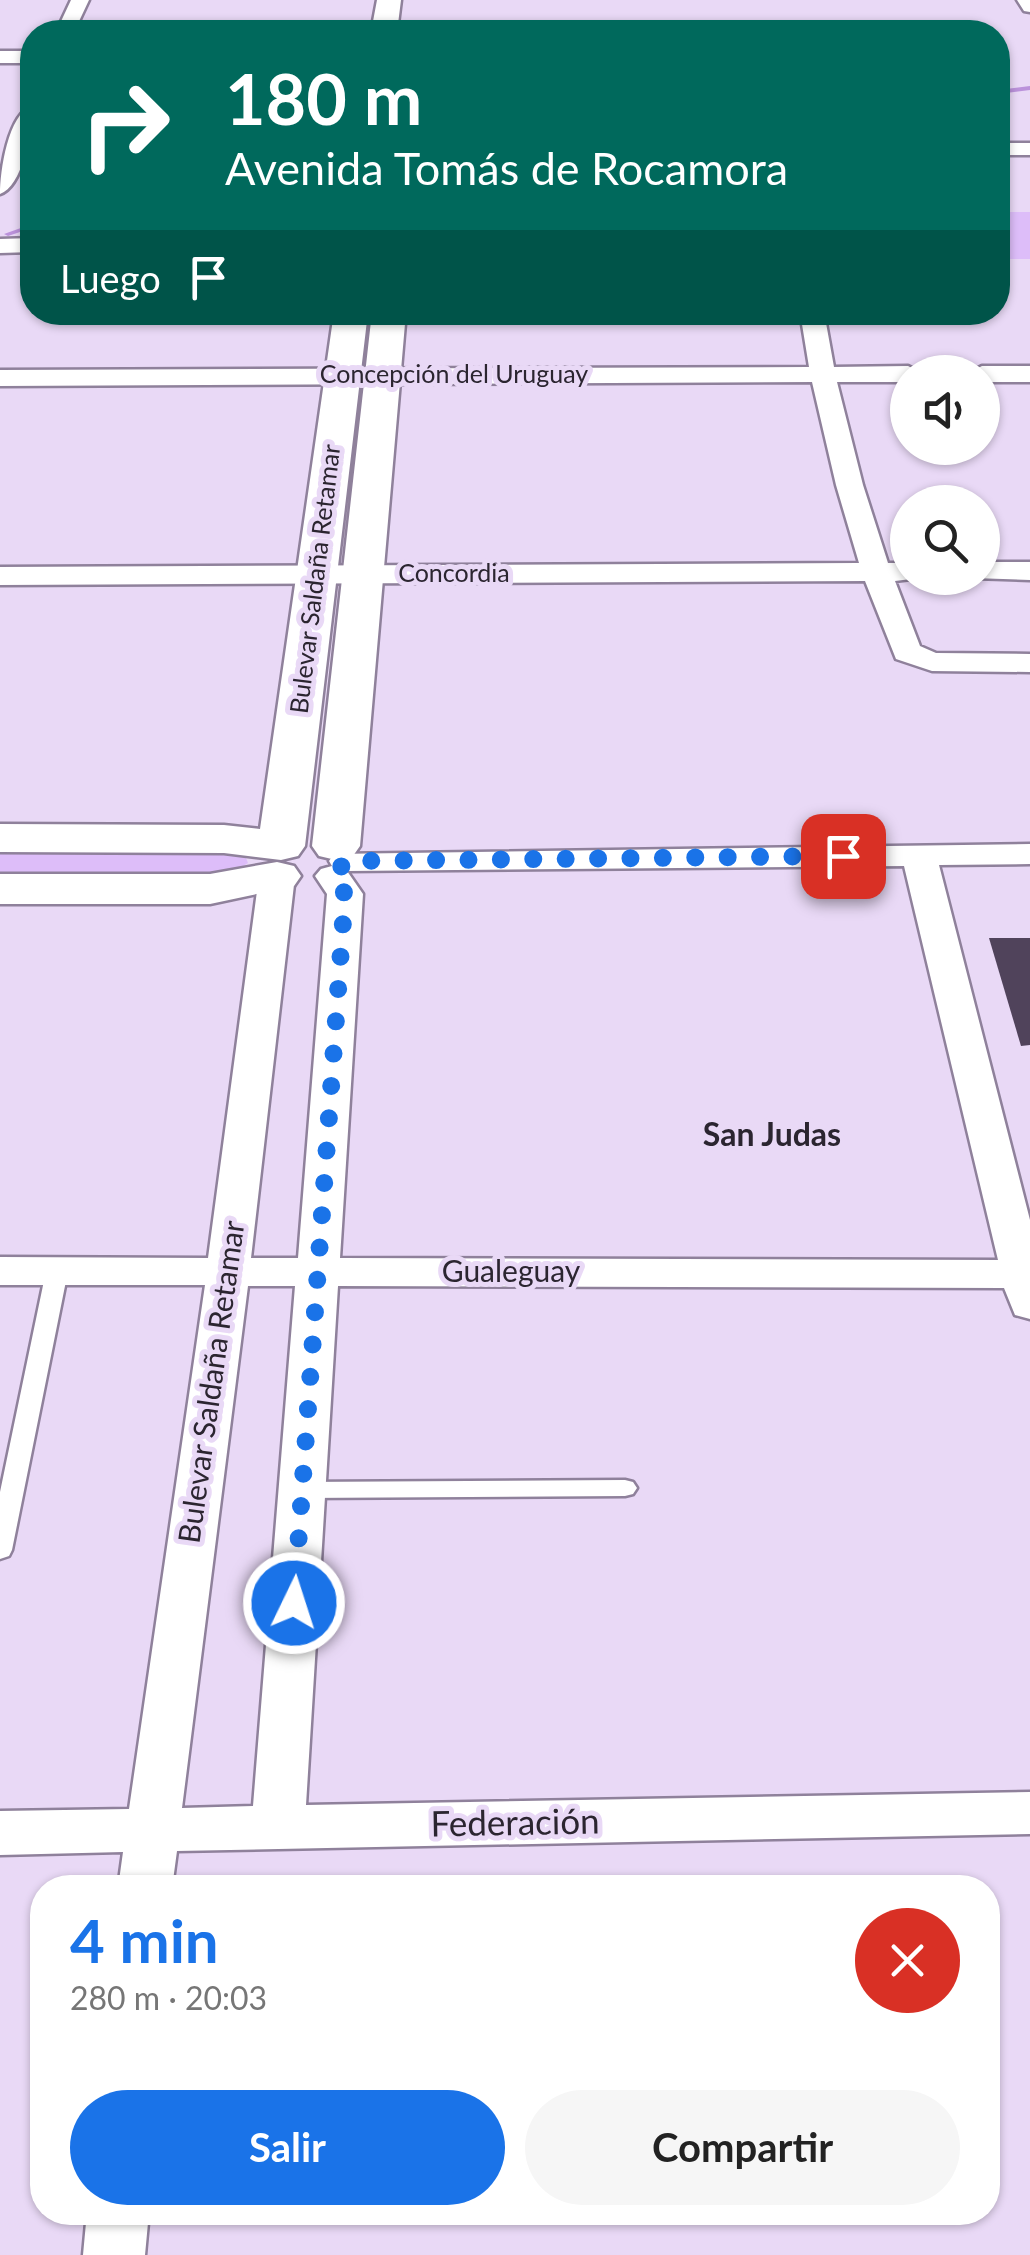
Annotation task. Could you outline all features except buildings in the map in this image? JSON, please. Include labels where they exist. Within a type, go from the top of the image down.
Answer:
[{"type":"street","points":[[1026,0],[1030,7]]},
{"type":"street","points":[[0,187],[17,148]]},
{"type":"street","name":"Bulevar Saldaña Retamar","points":[[146,1875],[349,325]]},
{"type":"street","name":"Bulevar Saldaña Retamar","points":[[278,1828],[345,894],[338,861],[388,325]]},
{"type":"street","points":[[814,325],[821,373],[874,572],[908,652],[932,662],[1030,663]]},
{"type":"street","name":"Concepción del Uruguay","points":[[0,378],[890,374]]},
{"type":"street","points":[[1000,374],[1030,374]]},
{"type":"street","points":[[1000,571],[1030,571]]},
{"type":"street","name":"Concordia","points":[[0,576],[890,572]]},
{"type":"street","points":[[0,838],[224,839],[279,861]]},
{"type":"street","points":[[0,889],[210,889],[279,861],[310,840],[338,861],[1030,854]]},
{"type":"street","points":[[919,854],[1026,1290]]},
{"type":"street","name":"Gualeguay","points":[[0,1271],[318,1271],[1026,1290]]},
{"type":"street","name":"Federación","points":[[0,1834],[1030,1813]]},
{"type":"street","points":[[114,2255],[117,2225]]},
{"type":"lane","points":[[0,1550],[57,1271]]},
{"type":"lane","points":[[302,1490],[625,1488]]},
{"type":"shaded area","points":[[1010,212],[1030,212],[1030,259],[1010,259]]},
{"type":"shaded area","points":[[0,851],[233,851],[248,863],[229,875],[0,876]]},
{"type":"waterway","points":[[1010,90],[1030,88]]},
{"type":"waterway","points":[[8,234],[20,230]]},
{"type":"district","name":"San Judas","points":[[772,1135]]},
{"type":"route","points":[[294,1603],[345,894],[333,876],[346,861],[843,856]]}]
